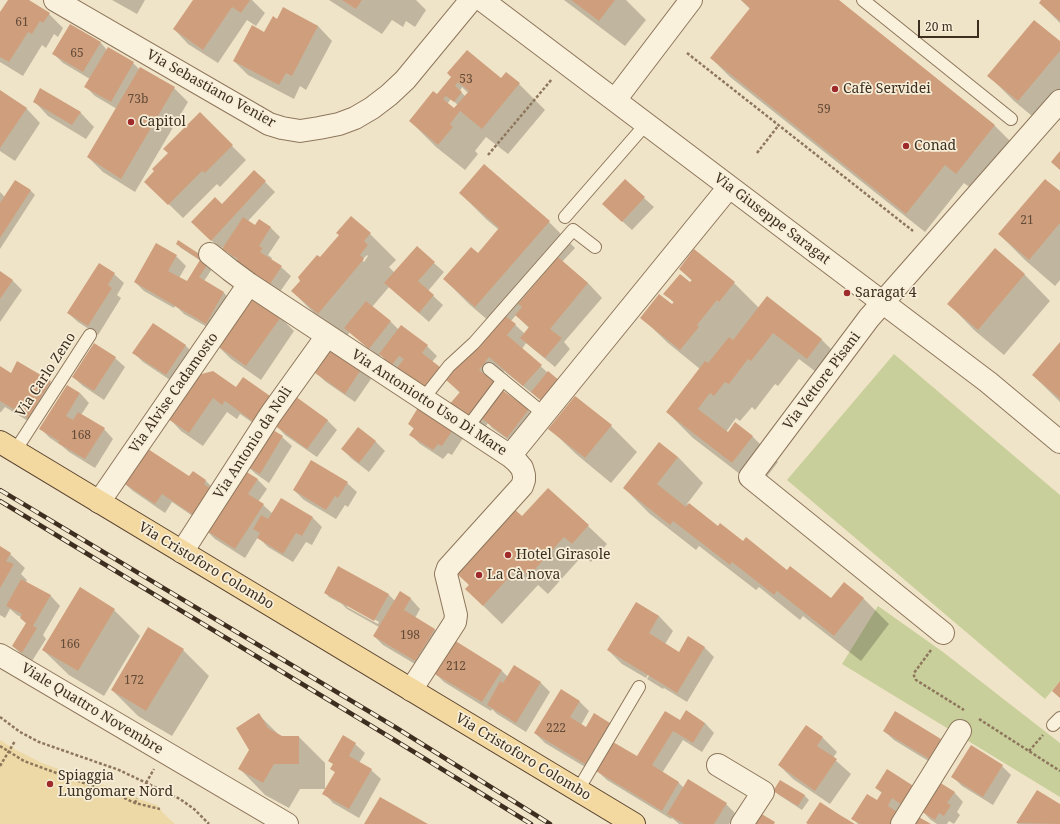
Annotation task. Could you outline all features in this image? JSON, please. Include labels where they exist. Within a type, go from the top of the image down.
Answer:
[{"type":"main road","name":"Via Cristoforo Colombo","points":[[7,447],[634,824]]},
{"type":"street","name":"Via Sebastiano Venier","points":[[56,0],[269,124],[300,131],[339,124],[355,118],[372,108],[405,80],[471,0]]},
{"type":"street","name":"Via Giuseppe Saragat","points":[[482,0],[988,382],[1060,442]]},
{"type":"street","points":[[614,100],[691,0]]},
{"type":"street","name":"Via Vettore Pisani","points":[[943,633],[750,477],[869,318],[1060,101]]},
{"type":"street","points":[[510,456],[729,187]]},
{"type":"street","points":[[210,254],[249,284],[327,336]]},
{"type":"street","name":"Via Alvise Cadamosto","points":[[99,502],[249,284]]},
{"type":"street","name":"Via Antoniotto Uso Di Mare","points":[[327,336],[510,456],[522,468],[524,475],[524,480],[518,491],[448,568],[446,574],[456,615],[455,622],[411,690]]},
{"type":"street","name":"Via Antonio da Noli","points":[[182,552],[271,414],[327,336]]},
{"type":"street","name":"Viale Quattro Novembre","points":[[0,655],[287,824]]},
{"type":"street","points":[[902,824],[969,721]]},
{"type":"street","points":[[718,764],[763,792],[742,824]]},
{"type":"lane","points":[[863,0],[1011,119]]},
{"type":"lane","points":[[565,217],[646,124]]},
{"type":"lane","points":[[422,398],[449,366],[474,343],[573,230],[595,247]]},
{"type":"lane","name":"Via Carlo Zeno","points":[[7,447],[90,335]]},
{"type":"lane","points":[[489,369],[544,414]]},
{"type":"lane","points":[[467,428],[503,380]]},
{"type":"lane","points":[[578,790],[639,687]]},
{"type":"path","points":[[687,53],[913,231]]},
{"type":"path","points":[[488,155],[566,64]]},
{"type":"path","points":[[757,153],[778,126]]},
{"type":"path","points":[[943,633],[914,673],[916,680],[969,721],[1060,770]]},
{"type":"path","points":[[0,717],[20,732],[40,742],[119,770],[180,799],[194,809],[209,824]]},
{"type":"path","points":[[0,766],[15,741]]},
{"type":"path","points":[[0,746],[24,761],[120,796],[135,803],[160,809]]},
{"type":"path","points":[[135,803],[137,798]]},
{"type":"green space","points":[[894,354],[1060,495],[1060,681],[1045,699],[787,480]]},
{"type":"green space","points":[[878,606],[943,652],[1060,743],[1060,797],[842,664]]},
{"type":"sand","name":"Spiaggia Lungomare Nord","points":[[0,740],[42,763],[157,805],[175,824],[0,824]]},
{"type":"building","points":[[8,0],[29,0],[50,13],[43,23],[40,21],[32,34],[28,32],[9,62],[0,57],[0,12]]},
{"type":"building","points":[[193,0],[250,0],[241,13],[232,7],[203,50],[173,29]]},
{"type":"building","points":[[342,0],[362,0],[356,9]]},
{"type":"building","points":[[571,0],[615,0],[599,21]]},
{"type":"building","points":[[741,0],[839,0],[995,125],[956,174],[945,165],[906,214],[710,58],[750,8]]},
{"type":"building","points":[[1041,0],[1060,0],[1060,21],[1039,3]]},
{"type":"building","points":[[283,7],[318,26],[292,76],[286,73],[279,85],[233,61],[252,25],[264,32],[273,16],[277,19]]},
{"type":"building","points":[[1034,20],[1060,41],[1060,51],[1018,101],[987,76]]},
{"type":"building","points":[[70,24],[101,42],[83,72],[52,54]]},
{"type":"building","points":[[108,47],[134,62],[111,102],[84,87]]},
{"type":"building","points":[[467,50],[501,78],[506,72],[520,83],[482,129],[460,111],[450,124],[453,127],[438,145],[409,121],[433,91],[437,94],[451,77],[447,73]],"holes":[[[458,82],[469,91],[454,108],[443,99],[446,96],[454,102],[462,92],[455,86]]]},
{"type":"building","name":"Capitol","points":[[140,67],[175,87],[121,179],[87,157]]},
{"type":"building","points":[[40,88],[81,112],[72,125],[33,102]]},
{"type":"building","points":[[0,90],[27,108],[0,148]]},
{"type":"building","points":[[200,112],[233,145],[205,173],[202,171],[168,205],[144,182],[154,171],[152,169],[168,153],[163,149]]},
{"type":"building","points":[[1060,151],[1060,170],[1051,162]]},
{"type":"building","points":[[484,164],[550,221],[475,307],[443,279],[471,247],[478,253],[499,228],[459,193]]},
{"type":"building","points":[[254,170],[266,181],[211,241],[191,222],[215,197],[222,204]]},
{"type":"building","points":[[625,179],[645,197],[622,222],[602,204]]},
{"type":"building","points":[[1045,179],[1060,191],[1060,223],[1029,260],[998,234]]},
{"type":"building","points":[[15,180],[31,190],[0,238],[0,203]]},
{"type":"building","points":[[351,216],[371,233],[364,241],[368,245],[360,255],[364,259],[318,314],[291,291],[300,281],[298,277],[317,255],[320,257],[339,235],[336,233]]},
{"type":"building","points":[[243,217],[255,225],[259,219],[271,227],[259,246],[263,248],[260,252],[282,266],[268,287],[234,265],[238,259],[222,249]]},
{"type":"building","points":[[178,240],[210,261],[199,277],[224,292],[206,324],[134,282],[156,243],[177,255],[168,271],[187,281],[200,260],[176,244]]},
{"type":"building","points":[[417,246],[435,262],[418,281],[434,295],[419,313],[384,283]]},
{"type":"building","points":[[995,248],[1025,274],[978,330],[947,304]]},
{"type":"building","points":[[694,249],[735,282],[719,302],[717,300],[697,325],[699,327],[680,350],[640,318],[659,294],[672,304],[674,302],[663,294],[680,274],[690,282],[692,280],[679,269]]},
{"type":"building","points":[[558,257],[588,283],[550,329],[562,338],[545,358],[520,338],[529,327],[515,315],[522,307],[518,304]]},
{"type":"building","points":[[99,263],[115,273],[108,285],[112,288],[88,326],[67,313]]},
{"type":"building","points":[[0,271],[13,280],[0,299]]},
{"type":"building","points":[[250,295],[281,317],[246,366],[216,345]]},
{"type":"building","points":[[767,296],[822,339],[807,359],[773,333],[751,361],[748,359],[729,384],[725,382],[714,396],[710,393],[698,409],[728,432],[735,422],[753,436],[732,463],[666,412],[705,361],[708,363],[729,337],[733,340]]},
{"type":"building","points":[[366,301],[391,321],[369,349],[344,328]]},
{"type":"building","points":[[504,315],[516,324],[507,335],[542,365],[523,386],[489,357],[479,370],[494,382],[466,419],[448,406],[460,392],[446,380]]},
{"type":"building","points":[[153,323],[186,345],[166,375],[132,353]]},
{"type":"building","points":[[401,325],[428,345],[422,353],[440,367],[423,389],[396,369],[404,359],[399,356],[392,365],[379,354]]},
{"type":"building","points":[[1060,342],[1060,399],[1032,375]]},
{"type":"building","points":[[94,343],[116,357],[94,391],[72,377]]},
{"type":"building","points":[[332,348],[362,368],[345,394],[315,373]]},
{"type":"building","points":[[17,361],[51,381],[28,418],[0,401],[0,366],[11,373]]},
{"type":"building","points":[[213,371],[236,387],[243,377],[273,398],[255,423],[225,401],[222,405],[213,398],[189,433],[165,417],[194,376]]},
{"type":"building","points":[[548,371],[560,381],[543,402],[531,392]]},
{"type":"building","points":[[67,385],[80,393],[66,416],[73,420],[78,412],[105,428],[85,459],[58,443],[59,441],[39,429]]},
{"type":"building","points":[[502,390],[529,409],[507,438],[481,418]]},
{"type":"building","points":[[295,396],[328,420],[307,449],[274,425]]},
{"type":"building","points":[[575,396],[612,425],[585,458],[548,429]]},
{"type":"building","points":[[419,406],[454,428],[442,446],[438,444],[433,450],[409,435],[414,428],[408,424]]},
{"type":"building","points":[[268,427],[283,436],[260,474],[245,465]]},
{"type":"building","points":[[358,427],[376,441],[359,463],[341,449]]},
{"type":"building","points":[[659,442],[678,457],[657,484],[686,507],[689,503],[718,526],[720,523],[743,541],[746,537],[787,570],[790,566],[831,598],[844,582],[864,598],[834,636],[777,591],[774,595],[732,562],[730,565],[673,521],[670,525],[623,488]]},
{"type":"building","points":[[145,447],[189,476],[193,471],[206,480],[204,484],[211,489],[193,515],[162,494],[155,504],[122,482]]},
{"type":"building","points":[[311,460],[348,482],[338,498],[335,496],[326,510],[293,490]]},
{"type":"building","points":[[242,469],[258,479],[248,494],[264,504],[235,549],[204,529]]},
{"type":"building","name":"Hotel Girasole","points":[[548,488],[589,525],[572,544],[564,537],[529,576],[518,567],[483,606],[465,589],[469,585],[454,571],[512,507],[522,516]]},
{"type":"building","points":[[281,498],[313,517],[302,536],[296,533],[283,554],[257,538],[260,533],[253,529],[261,515],[268,519]]},
{"type":"building","points":[[0,546],[11,553],[6,561],[14,564],[0,588]]},
{"type":"building","points":[[338,566],[389,594],[374,621],[324,593]]},
{"type":"building","points":[[21,579],[51,595],[33,626],[37,628],[22,653],[12,646],[26,623],[20,618],[22,614],[6,606]]},
{"type":"building","points":[[80,587],[115,609],[78,671],[42,650]]},
{"type":"building","points":[[400,591],[411,598],[404,610],[435,629],[415,661],[373,636]]},
{"type":"building","points":[[636,602],[659,616],[649,633],[679,652],[688,636],[705,647],[677,693],[607,650]]},
{"type":"building","points":[[148,627],[184,649],[146,711],[111,690]]},
{"type":"building","points":[[454,640],[502,670],[482,702],[433,673]]},
{"type":"building","points":[[514,665],[541,682],[516,723],[487,705],[500,681],[503,683]]},
{"type":"building","points":[[1060,681],[1060,698],[1052,691]]},
{"type":"building","points":[[561,689],[580,701],[570,717],[586,727],[594,713],[610,723],[585,764],[534,733]]},
{"type":"building","points":[[686,710],[705,723],[693,743],[673,731],[652,765],[679,782],[662,811],[596,771],[613,742],[637,756],[665,711],[680,720]]},
{"type":"building","points":[[895,711],[941,739],[929,759],[883,731]]},
{"type":"building","points":[[259,713],[268,728],[282,736],[299,736],[299,764],[274,764],[263,783],[238,769],[249,750],[236,728]]},
{"type":"building","points":[[806,725],[823,737],[817,746],[837,759],[815,791],[778,765]]},
{"type":"building","points":[[343,735],[356,743],[349,756],[372,769],[349,809],[322,794],[335,772],[330,769],[333,764],[328,761]]},
{"type":"building","points":[[971,745],[1003,765],[983,797],[951,777]]},
{"type":"building","points":[[887,769],[915,787],[903,806],[892,798],[888,806],[899,813],[892,824],[860,824],[851,819],[867,794],[877,800],[882,792],[875,788]]},
{"type":"building","points":[[688,779],[727,803],[714,824],[684,824],[667,814]]},
{"type":"building","points":[[780,780],[805,795],[798,806],[773,791]]},
{"type":"building","points":[[939,782],[955,792],[947,803],[951,805],[944,816],[939,813],[935,820],[921,811]]},
{"type":"building","points":[[1037,790],[1060,804],[1060,824],[1016,823]]},
{"type":"building","points":[[380,797],[428,824],[364,824]]},
{"type":"building","points":[[820,802],[840,815],[855,824],[806,823]]},
{"type":"building","points":[[760,813],[775,822],[774,824],[753,824]]},
{"type":"building","points":[[917,816],[931,824],[912,824]]},
{"type":"railway","points":[[0,490],[395,727],[550,824]]},
{"type":"railway","points":[[0,501],[531,824]]},
{"type":"place","name":"Cafè Servidei","points":[[835,89]]},
{"type":"place","name":"Capitol","points":[[131,122]]},
{"type":"place","name":"Conad","points":[[906,146]]},
{"type":"place","name":"Saragat 4","points":[[847,293]]},
{"type":"place","name":"Hotel Girasole","points":[[508,555]]},
{"type":"place","name":"La Cà nova","points":[[479,575]]},
{"type":"place","name":"Spiaggia Lungomare Nord","points":[[50,784]]}]
